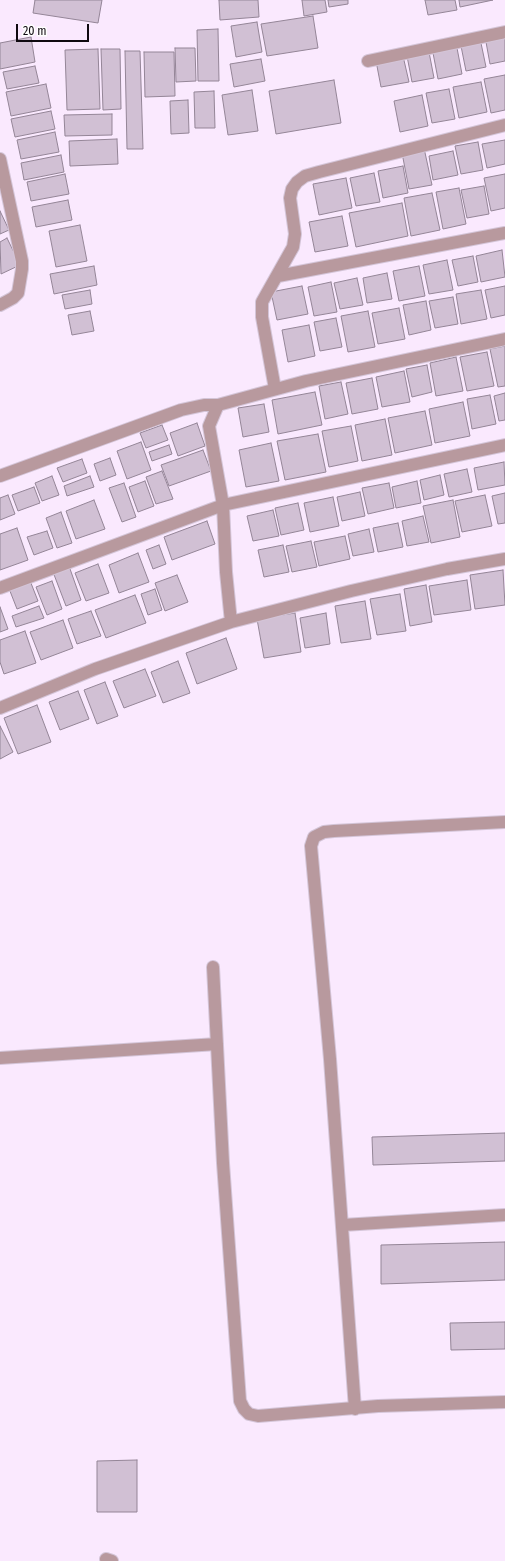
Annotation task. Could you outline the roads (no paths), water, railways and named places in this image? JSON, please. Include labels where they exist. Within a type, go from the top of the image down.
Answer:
[{"type":"street","points":[[368,61],[505,32]]},
{"type":"street","points":[[274,389],[262,317],[262,302],[293,247],[295,234],[290,198],[292,189],[305,176],[505,125]]},
{"type":"street","points":[[0,159],[3,184],[22,261],[21,278],[16,296],[0,305]]},
{"type":"street","points":[[278,276],[505,233]]},
{"type":"street","points":[[0,476],[181,410],[204,405],[218,405],[274,389],[505,339]]},
{"type":"street","points":[[218,405],[209,426],[223,505],[226,572],[231,622]]},
{"type":"street","points":[[0,588],[223,505],[505,445]]},
{"type":"street","points":[[0,708],[95,669],[231,622],[351,590],[447,569],[505,559]]},
{"type":"street","points":[[356,1409],[343,1225],[311,846],[314,837],[324,832],[505,822]]},
{"type":"street","points":[[213,967],[223,1163],[240,1401],[244,1409],[249,1414],[258,1416],[378,1406],[505,1402]]},
{"type":"street","points":[[0,1058],[217,1044]]},
{"type":"street","points":[[343,1225],[505,1215]]}]
